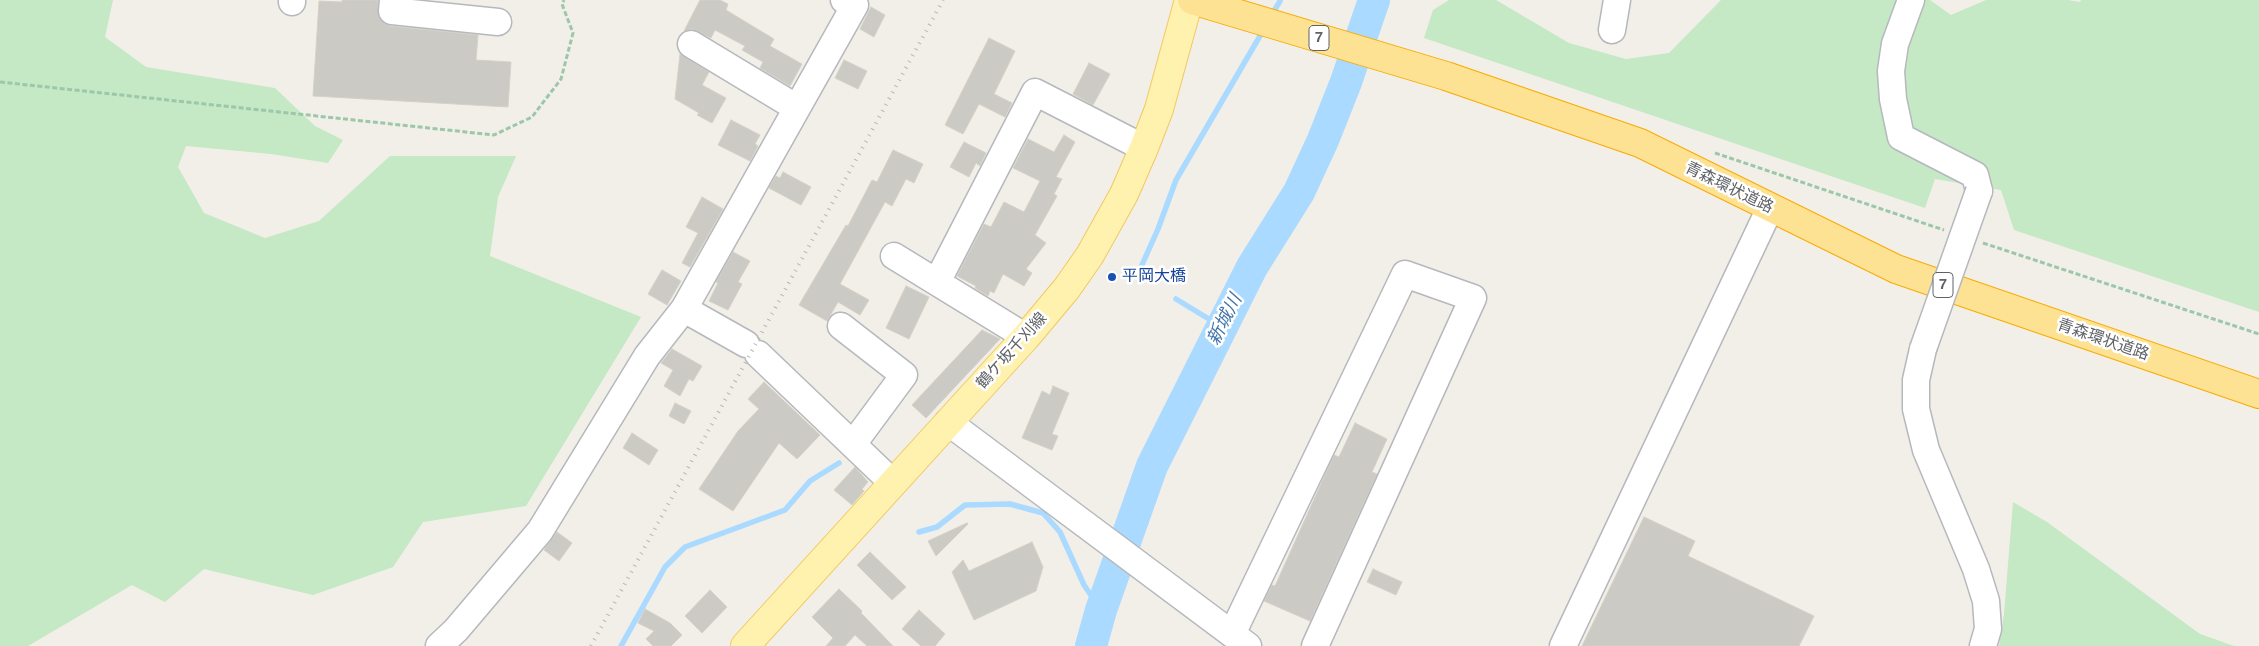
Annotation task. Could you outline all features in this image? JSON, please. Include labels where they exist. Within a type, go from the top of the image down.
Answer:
[{"type":"highway","name":"青森環状道路","points":[[1190,0],[1446,76],[1640,143],[1896,269],[2259,394]]},
{"type":"main road","name":"鶴ケ坂千刈線","points":[[745,646],[1026,337],[1067,288],[1090,255],[1124,194],[1144,148],[1159,109],[1190,0]]},
{"type":"street","points":[[393,0],[392,11],[498,22]]},
{"type":"street","points":[[1612,30],[1617,0]]},
{"type":"street","points":[[1911,0],[1906,20],[1895,44],[1892,71],[1892,99],[1901,136],[1975,175],[1979,191],[1923,349],[1916,380],[1916,409],[1926,450],[1976,569],[1986,601],[1988,629],[1983,646]]},
{"type":"street","points":[[439,646],[456,630],[540,532],[647,356],[684,308],[797,108],[852,2]]},
{"type":"street","points":[[691,44],[797,108]]},
{"type":"street","points":[[937,282],[1035,92],[1144,148]]},
{"type":"street","points":[[1563,646],[1770,208]]},
{"type":"street","points":[[894,256],[1026,337]]},
{"type":"street","points":[[948,422],[1240,640],[1405,274],[1473,298],[1315,646]]},
{"type":"street","points":[[684,308],[752,349],[894,483]]},
{"type":"street","points":[[841,326],[904,375],[853,444]]},
{"type":"path","points":[[0,82],[494,135],[532,117],[561,79],[573,33],[562,4],[564,0]]},
{"type":"path","points":[[1714,153],[1949,232]]},
{"type":"path","points":[[1977,242],[2259,334]]},
{"type":"green space","points":[[0,0],[113,0],[105,37],[146,67],[275,88],[315,126],[343,140],[328,163],[271,154],[186,146],[178,167],[204,213],[265,238],[319,221],[390,156],[516,156],[498,197],[490,256],[641,317],[526,506],[423,522],[393,567],[313,595],[204,569],[165,602],[132,585],[28,646],[0,646]]},
{"type":"green space","points":[[1449,0],[1496,0],[1569,43],[1626,59],[1669,53],[1721,0],[1930,0],[1951,15],[1986,0],[2068,0],[2080,2],[2081,0],[2259,0],[2259,312],[2014,230],[2001,190],[1935,179],[1925,208],[1424,38],[1433,10]]},
{"type":"green space","points":[[2013,502],[2047,522],[2200,634],[2234,646],[1999,646],[2004,614]]},
{"type":"building","points":[[342,0],[378,0],[379,18],[390,26],[478,35],[476,60],[511,62],[508,107],[313,96],[319,1],[342,2]]},
{"type":"building","points":[[700,0],[720,0],[728,4],[726,10],[774,39],[770,46],[802,64],[790,86],[760,68],[763,62],[742,50],[745,46],[715,30],[711,38],[692,29],[684,31]]},
{"type":"building","points":[[871,7],[885,15],[874,37],[860,29]]},
{"type":"building","points":[[989,38],[1015,51],[994,94],[1012,103],[1005,117],[979,104],[963,134],[945,125]]},
{"type":"building","points":[[680,54],[709,72],[702,85],[726,98],[712,123],[675,99]]},
{"type":"building","points":[[844,60],[867,71],[858,89],[835,78]]},
{"type":"building","points":[[1089,63],[1110,74],[1093,105],[1073,94]]},
{"type":"building","points":[[731,120],[760,135],[755,144],[758,146],[750,161],[718,145]]},
{"type":"building","points":[[1064,135],[1075,142],[1056,177],[1062,179],[1054,194],[1057,196],[1035,235],[1046,243],[1026,269],[1032,273],[1024,286],[1003,274],[994,293],[990,291],[988,296],[975,288],[976,286],[957,276],[984,224],[991,227],[1004,202],[1024,212],[1040,181],[1013,168],[1028,139],[1054,152]]},
{"type":"building","points":[[964,142],[986,153],[980,166],[976,163],[969,177],[950,167]]},
{"type":"building","points":[[893,150],[923,164],[914,183],[906,179],[892,206],[885,202],[840,284],[869,300],[860,315],[838,302],[827,321],[799,305],[846,225],[848,226],[872,180],[877,182]]},
{"type":"building","points":[[783,172],[811,187],[801,205],[769,188],[776,176],[780,178]]},
{"type":"building","points":[[702,197],[723,209],[690,267],[682,263],[698,233],[686,227]]},
{"type":"building","points":[[733,252],[750,261],[738,282],[742,284],[728,310],[709,301],[718,283],[716,282]]},
{"type":"building","points":[[662,270],[681,281],[667,305],[648,294]]},
{"type":"building","points":[[906,286],[929,297],[909,339],[886,328]]},
{"type":"building","points":[[982,330],[1000,339],[926,418],[912,405]]},
{"type":"building","points":[[672,349],[702,366],[693,381],[689,379],[680,396],[664,386],[673,370],[661,363]]},
{"type":"building","points":[[764,382],[820,435],[797,459],[779,443],[733,511],[699,489],[738,431],[759,409],[748,399]]},
{"type":"building","points":[[1053,386],[1069,393],[1052,434],[1058,436],[1052,450],[1022,438],[1042,391],[1050,395]]},
{"type":"building","points":[[675,403],[691,411],[684,424],[669,416]]},
{"type":"building","points":[[1355,423],[1387,439],[1372,472],[1377,474],[1310,621],[1264,601],[1272,585],[1275,586],[1334,455],[1339,457]]},
{"type":"building","points":[[632,433],[658,450],[649,465],[623,448]]},
{"type":"building","points":[[855,467],[868,482],[862,489],[864,491],[852,505],[834,490]]},
{"type":"building","points":[[1644,517],[1695,541],[1688,556],[1814,616],[1799,646],[1582,646]]},
{"type":"building","points":[[968,524],[936,556],[928,541]]},
{"type":"building","points":[[557,532],[572,543],[559,561],[544,550]]},
{"type":"building","points":[[1032,542],[1043,567],[1036,591],[974,620],[952,572],[963,560],[969,571]]},
{"type":"building","points":[[870,552],[906,587],[892,600],[857,565]]},
{"type":"building","points":[[1373,569],[1402,582],[1396,595],[1367,582]]},
{"type":"building","points":[[839,589],[862,611],[861,613],[893,646],[867,646],[855,635],[845,646],[826,646],[833,638],[812,617]]},
{"type":"building","points":[[710,590],[727,607],[702,633],[685,616]]},
{"type":"building","points":[[645,609],[670,623],[682,635],[671,646],[653,646],[646,639],[654,631],[638,623]]},
{"type":"building","points":[[919,610],[945,634],[935,646],[921,646],[902,629]]},
{"type":"waterway","name":"新城川","points":[[1091,646],[1101,610],[1152,466],[1252,267],[1299,192],[1323,140],[1346,82],[1374,0]]},
{"type":"waterway","points":[[1271,16],[1280,1]]},
{"type":"waterway","points":[[1137,276],[1158,229],[1176,180],[1264,29]]},
{"type":"waterway","points":[[1176,299],[1222,327]]},
{"type":"waterway","points":[[621,646],[665,567],[685,547],[785,510],[810,481],[839,463]]},
{"type":"waterway","points":[[919,532],[937,527],[965,505],[1010,504],[1043,513],[1060,532],[1084,585],[1101,610]]},
{"type":"railway","points":[[591,646],[943,0]]},
{"type":"place","name":"平岡大橋","points":[[1112,277]]}]
